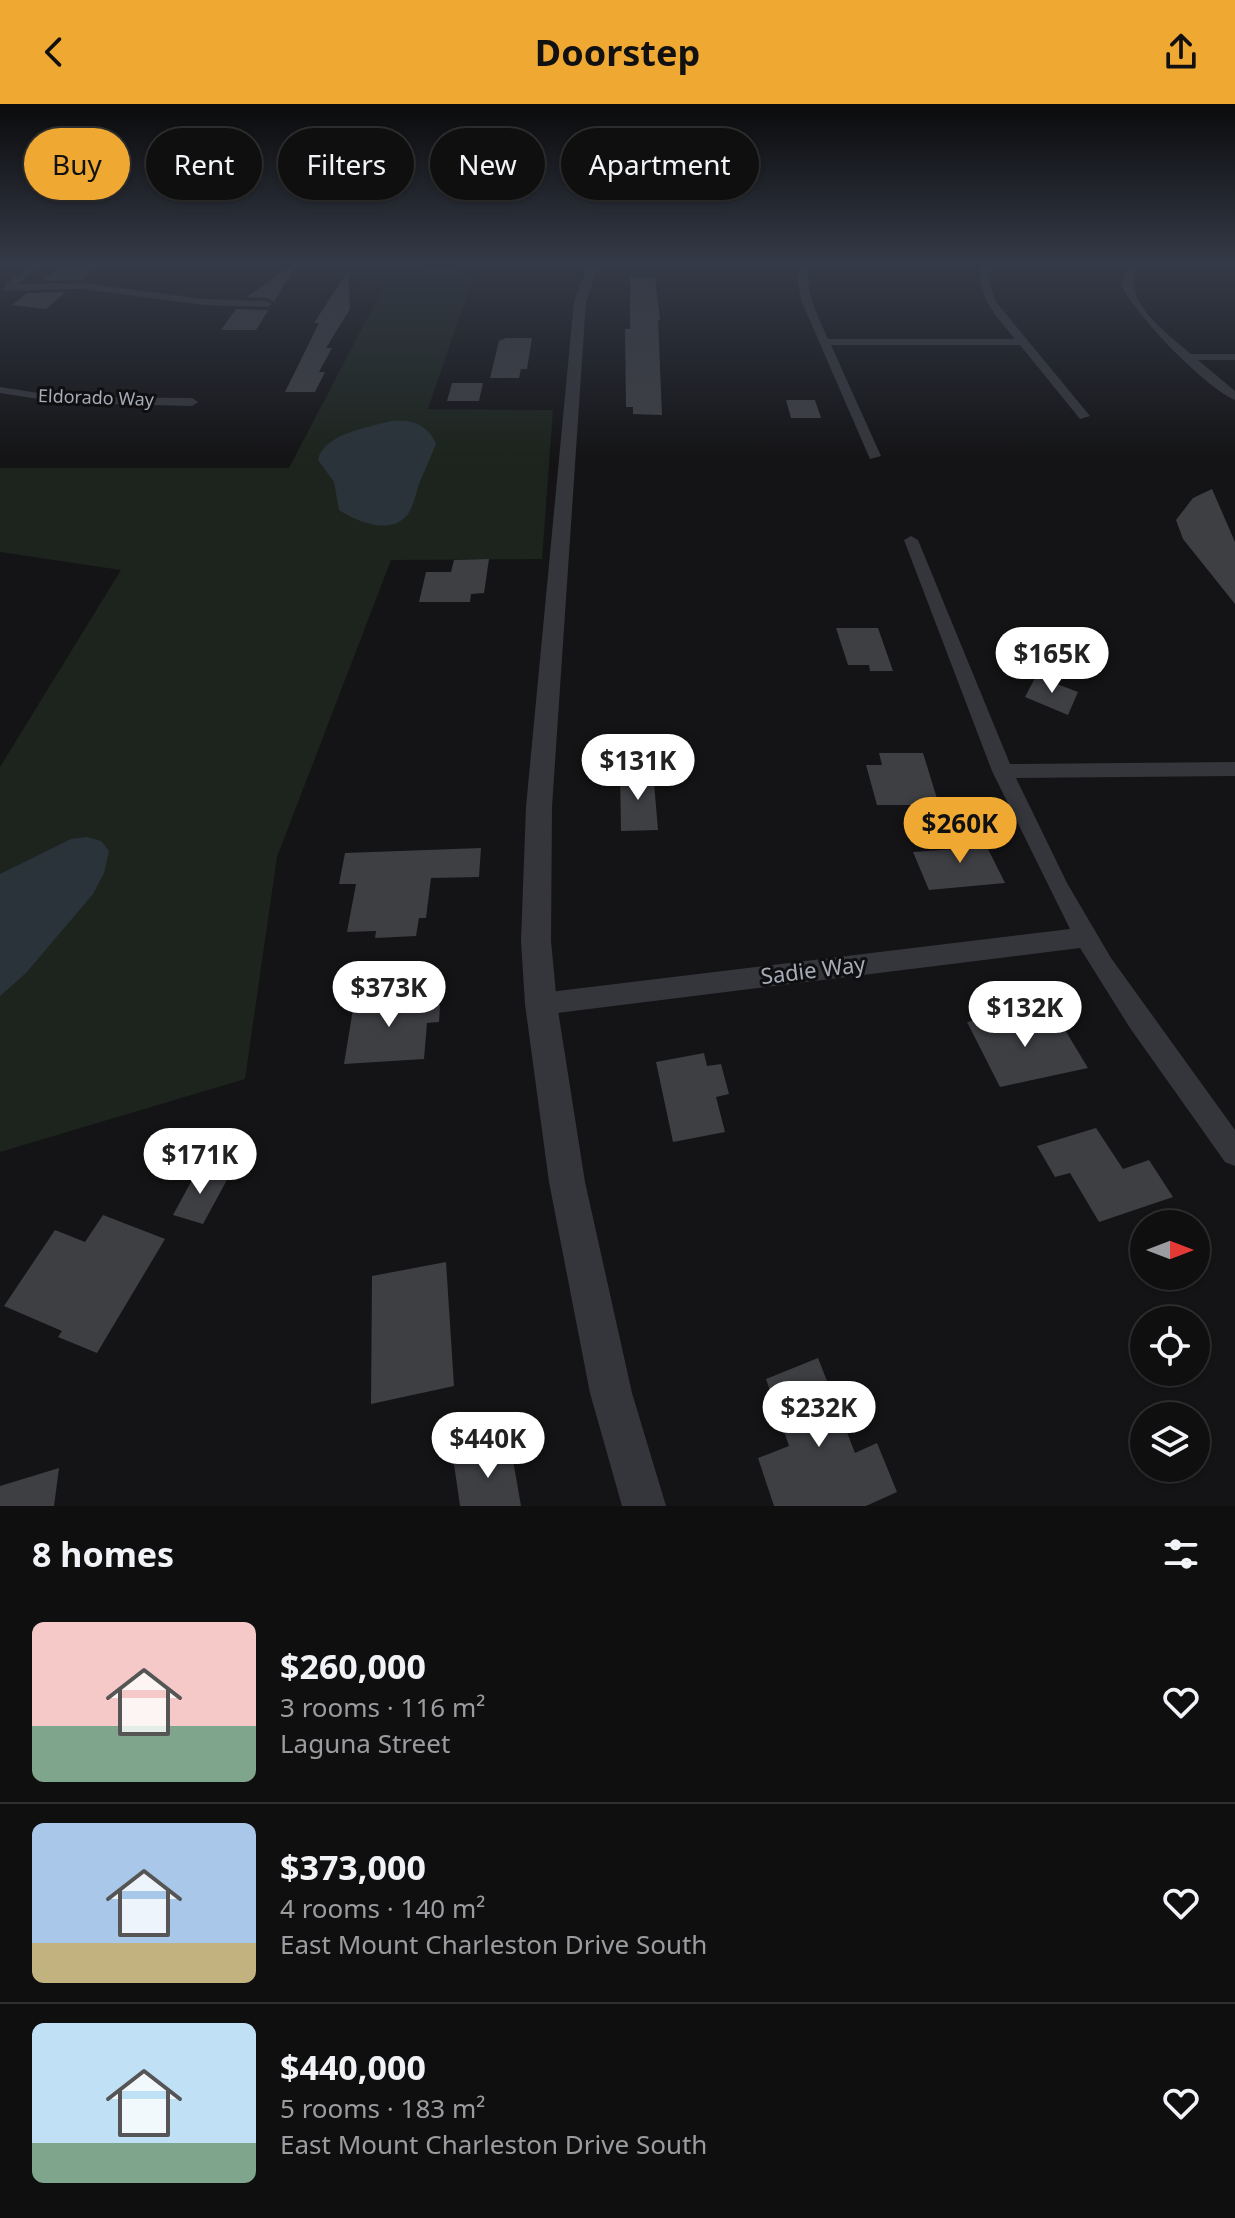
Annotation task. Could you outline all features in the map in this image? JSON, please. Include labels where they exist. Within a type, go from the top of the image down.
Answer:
[{"type":"street","points":[[578,327],[539,807],[536,941],[541,1004],[567,1182],[611,1393],[644,1506]]},
{"type":"street","points":[[818,327],[875,456]]},
{"type":"street","points":[[1010,327],[1084,416]]},
{"type":"street","points":[[1158,327],[1235,397]]},
{"type":"street","points":[[824,342],[1020,342]]},
{"type":"street","points":[[1191,357],[1235,357]]},
{"type":"street","name":"Eldorado Way","points":[[0,390],[64,400],[192,402]]},
{"type":"street","points":[[911,540],[1002,771],[1086,937],[1133,1013],[1235,1152]]},
{"type":"street","points":[[1002,771],[1235,769]]},
{"type":"street","name":"Sadie Way","points":[[541,1004],[1086,937]]},
{"type":"shaded area","points":[[362,327],[456,327],[428,409],[553,410],[542,559],[391,560],[277,857],[245,1079],[0,1152],[0,767],[121,570],[0,552],[0,468],[289,468]]},
{"type":"shaded area","points":[[392,421],[419,425],[429,432],[436,444],[408,514],[393,524],[374,525],[339,510],[334,482],[318,460],[328,444],[338,438]]},
{"type":"shaded area","points":[[87,837],[101,841],[109,851],[104,873],[93,894],[26,973],[0,996],[0,874],[71,839]]},
{"type":"building","points":[[223,327],[258,327],[256,330],[221,330]]},
{"type":"building","points":[[317,327],[339,327],[326,348],[332,348],[319,372],[325,372],[315,392],[285,392]]},
{"type":"building","points":[[658,327],[662,415],[633,414],[633,407],[626,407],[625,329]]},
{"type":"building","points":[[532,338],[527,369],[521,369],[519,378],[490,378],[499,341]]},
{"type":"building","points":[[452,383],[483,383],[479,401],[447,401]]},
{"type":"building","points":[[786,400],[815,400],[821,418],[791,418]]},
{"type":"building","points":[[1212,489],[1235,542],[1235,604],[1183,539],[1176,520],[1193,498]]},
{"type":"building","points":[[489,559],[484,593],[471,594],[470,602],[419,602],[426,572],[451,572],[454,560]]},
{"type":"building","points":[[836,628],[878,628],[893,671],[870,671],[869,665],[848,665]]},
{"type":"building","points":[[1036,676],[1078,692],[1068,715],[1025,697]]},
{"type":"building","points":[[879,753],[923,753],[939,805],[877,805],[866,765],[882,765]]},
{"type":"building","points":[[653,771],[658,830],[621,831],[620,772]]},
{"type":"building","points":[[980,833],[1005,883],[929,890],[913,852],[955,849],[949,836]]},
{"type":"building","points":[[481,848],[479,877],[431,878],[426,918],[419,918],[416,936],[375,938],[376,931],[347,932],[356,884],[339,884],[345,853]]},
{"type":"building","points":[[417,994],[416,1006],[440,1005],[439,1022],[427,1023],[424,1059],[344,1064],[355,997]]},
{"type":"building","points":[[1026,1010],[1037,1030],[1062,1025],[1088,1068],[1000,1087],[967,1022]]},
{"type":"building","points":[[704,1053],[707,1066],[721,1064],[729,1094],[716,1097],[725,1132],[673,1142],[656,1062]]},
{"type":"building","points":[[1096,1128],[1123,1169],[1149,1160],[1173,1197],[1099,1222],[1070,1173],[1055,1177],[1037,1146]]},
{"type":"building","points":[[198,1169],[228,1178],[203,1224],[173,1215]]},
{"type":"building","points":[[103,1215],[165,1239],[97,1353],[58,1337],[62,1331],[4,1306],[55,1230],[85,1242]]},
{"type":"building","points":[[446,1262],[454,1386],[371,1404],[372,1276]]},
{"type":"building","points":[[818,1358],[855,1453],[877,1443],[897,1492],[866,1506],[774,1506],[758,1458],[789,1446],[766,1379]]},
{"type":"building","points":[[510,1443],[521,1506],[460,1506],[454,1464]]},
{"type":"building","points":[[59,1468],[54,1506],[0,1506],[0,1486]]}]
